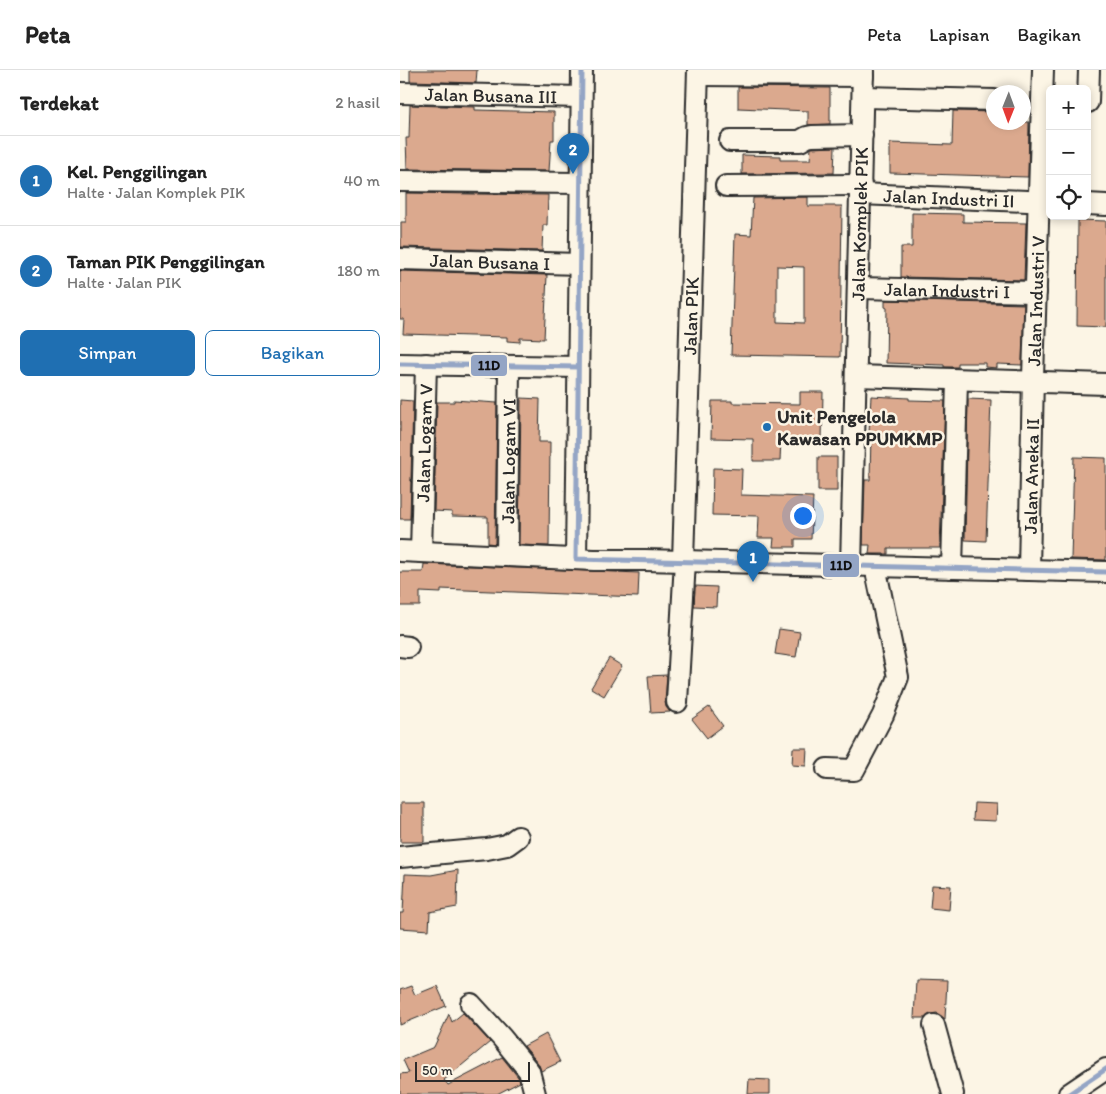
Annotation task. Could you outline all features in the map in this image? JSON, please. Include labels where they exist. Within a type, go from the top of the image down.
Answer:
[{"type":"street","points":[[582,70],[578,367],[585,560]]},
{"type":"street","name":"Jalan Industri V","points":[[1033,382],[1036,292],[1044,202],[1038,101],[1043,70]]},
{"type":"street","points":[[1089,70],[1094,102]]},
{"type":"street","points":[[698,73],[863,73]]},
{"type":"street","name":"Jalan PIK","points":[[677,702],[684,561],[698,73]]},
{"type":"street","name":"Jalan Komplek PIK","points":[[851,566],[863,73]]},
{"type":"street","name":"Jalan Busana III","points":[[400,94],[581,97]]},
{"type":"street","points":[[863,97],[986,100]]},
{"type":"street","points":[[730,141],[800,142],[806,137],[812,136],[862,136]]},
{"type":"street","points":[[400,181],[580,183]]},
{"type":"street","name":"Jalan Industri II","points":[[726,186],[860,190],[1044,202]]},
{"type":"street","points":[[1091,204],[1106,205]]},
{"type":"street","name":"Jalan Busana I","points":[[400,259],[580,264]]},
{"type":"street","name":"Jalan Industri I","points":[[858,288],[1036,292]]},
{"type":"street","points":[[400,364],[578,367]]},
{"type":"street","name":"Jalan Logam V","points":[[421,552],[426,364]]},
{"type":"street","name":"Jalan Logam VI","points":[[507,556],[509,366]]},
{"type":"street","points":[[856,376],[1106,384]]},
{"type":"street","points":[[952,568],[957,380]]},
{"type":"street","name":"Jalan Aneka II","points":[[1029,570],[1033,382]]},
{"type":"street","points":[[400,551],[585,560],[1106,572]]},
{"type":"street","points":[[827,769],[854,770],[883,715],[898,677],[875,566]]},
{"type":"street","points":[[400,857],[487,849],[506,845],[518,837]]},
{"type":"street","points":[[471,1004],[502,1038],[529,1072],[534,1094]]},
{"type":"street","points":[[934,1025],[953,1094]]},
{"type":"street","points":[[1070,1094],[1106,1069]]},
{"type":"building","points":[[410,70],[477,70],[476,83],[410,81]]},
{"type":"building","points":[[738,87],[830,88],[830,124],[808,125],[808,111],[738,108]]},
{"type":"building","points":[[410,105],[475,107],[475,110],[554,112],[554,140],[551,140],[549,171],[407,169],[406,138],[409,138]]},
{"type":"building","points":[[953,111],[986,112],[986,130],[1029,130],[1028,177],[890,173],[890,143],[952,145]]},
{"type":"building","points":[[835,147],[834,173],[742,174],[742,155],[780,156],[780,160],[810,160],[811,148]]},
{"type":"building","points":[[406,193],[548,195],[547,225],[543,225],[542,251],[401,247],[401,222],[406,222]]},
{"type":"building","points":[[808,197],[808,206],[842,206],[840,357],[731,355],[735,234],[751,235],[753,198]],"holes":[[[777,266],[804,267],[804,323],[777,322]]]},
{"type":"building","points":[[912,213],[963,214],[963,222],[1026,223],[1024,280],[901,277],[901,247],[912,247]]},
{"type":"building","points":[[1078,220],[1106,221],[1106,327],[1077,326]]},
{"type":"building","points":[[400,271],[547,275],[544,339],[520,338],[520,342],[507,341],[507,337],[403,334],[404,319],[400,319]]},
{"type":"building","points":[[885,300],[1024,304],[1022,365],[997,364],[997,368],[985,367],[985,363],[958,363],[958,367],[944,367],[944,365],[886,363],[887,308],[885,307]]},
{"type":"building","name":"Unit Pengelola Kawasan PPUMKMP","points":[[800,392],[823,392],[822,440],[781,439],[780,461],[753,461],[753,439],[711,438],[712,401],[800,404]]},
{"type":"building","points":[[871,396],[945,401],[940,548],[888,548],[888,554],[869,554],[870,545],[863,545],[865,480],[870,480],[871,433],[869,433]]},
{"type":"building","points":[[521,398],[540,399],[539,442],[550,442],[549,546],[519,545]]},
{"type":"building","points":[[968,399],[991,400],[986,541],[965,540]]},
{"type":"building","points":[[400,400],[413,401],[410,519],[400,519]]},
{"type":"building","points":[[454,400],[497,403],[495,544],[488,543],[488,517],[452,516],[452,512],[434,511],[437,402],[454,402]]},
{"type":"building","points":[[818,457],[837,457],[837,491],[818,491]]},
{"type":"building","points":[[1074,457],[1106,458],[1106,560],[1071,559]]},
{"type":"building","points":[[713,468],[742,469],[741,495],[813,497],[811,539],[795,539],[795,547],[773,547],[774,538],[758,538],[759,516],[712,515]]},
{"type":"building","points":[[424,564],[639,573],[638,597],[441,589],[441,593],[420,592],[420,606],[400,606],[400,572],[423,572]]},
{"type":"building","points":[[695,586],[717,587],[716,607],[694,606]]},
{"type":"building","points":[[779,629],[800,632],[796,657],[775,654]]},
{"type":"building","points":[[609,658],[622,666],[604,696],[591,688]]},
{"type":"building","points":[[667,675],[665,702],[670,712],[651,713],[648,676]]},
{"type":"building","points":[[709,707],[723,726],[707,738],[692,719]]},
{"type":"building","points":[[793,748],[807,748],[806,766],[792,765]]},
{"type":"building","points":[[400,803],[424,803],[424,842],[400,842]]},
{"type":"building","points":[[974,803],[997,804],[996,821],[973,820]]},
{"type":"building","points":[[458,870],[457,907],[430,912],[429,930],[400,928],[400,913],[403,913],[405,874],[431,875]]},
{"type":"building","points":[[932,885],[951,886],[949,910],[930,908]]},
{"type":"building","points":[[916,980],[947,981],[945,1019],[937,1013],[930,1014],[925,1018],[914,1018]]},
{"type":"building","points":[[411,986],[415,995],[437,986],[446,1006],[400,1025],[400,990]]},
{"type":"building","points":[[463,1013],[490,1042],[444,1080],[448,1085],[502,1057],[520,1082],[497,1094],[400,1094],[400,1074],[409,1073],[403,1060],[434,1047],[449,1014],[452,1022]]},
{"type":"building","points":[[546,1034],[560,1062],[541,1071],[538,1063],[524,1046]]},
{"type":"building","points":[[749,1079],[770,1080],[770,1094],[748,1094]]},
{"type":"transit line","name":"11D","points":[[576,559],[582,70]]},
{"type":"transit line","name":"11D","points":[[400,364],[578,367]]},
{"type":"transit line","name":"11D","points":[[576,559],[1106,572]]},
{"type":"transit line","name":"11D","points":[[1069,1094],[1106,1069]]},
{"type":"place","name":"Taman PIK Penggilingan","points":[[573,174]]},
{"type":"place","name":"Unit Pengelola Kawasan PPUMKMP","points":[[767,427]]},
{"type":"place","name":"Kel. Penggilingan","points":[[753,582]]}]
